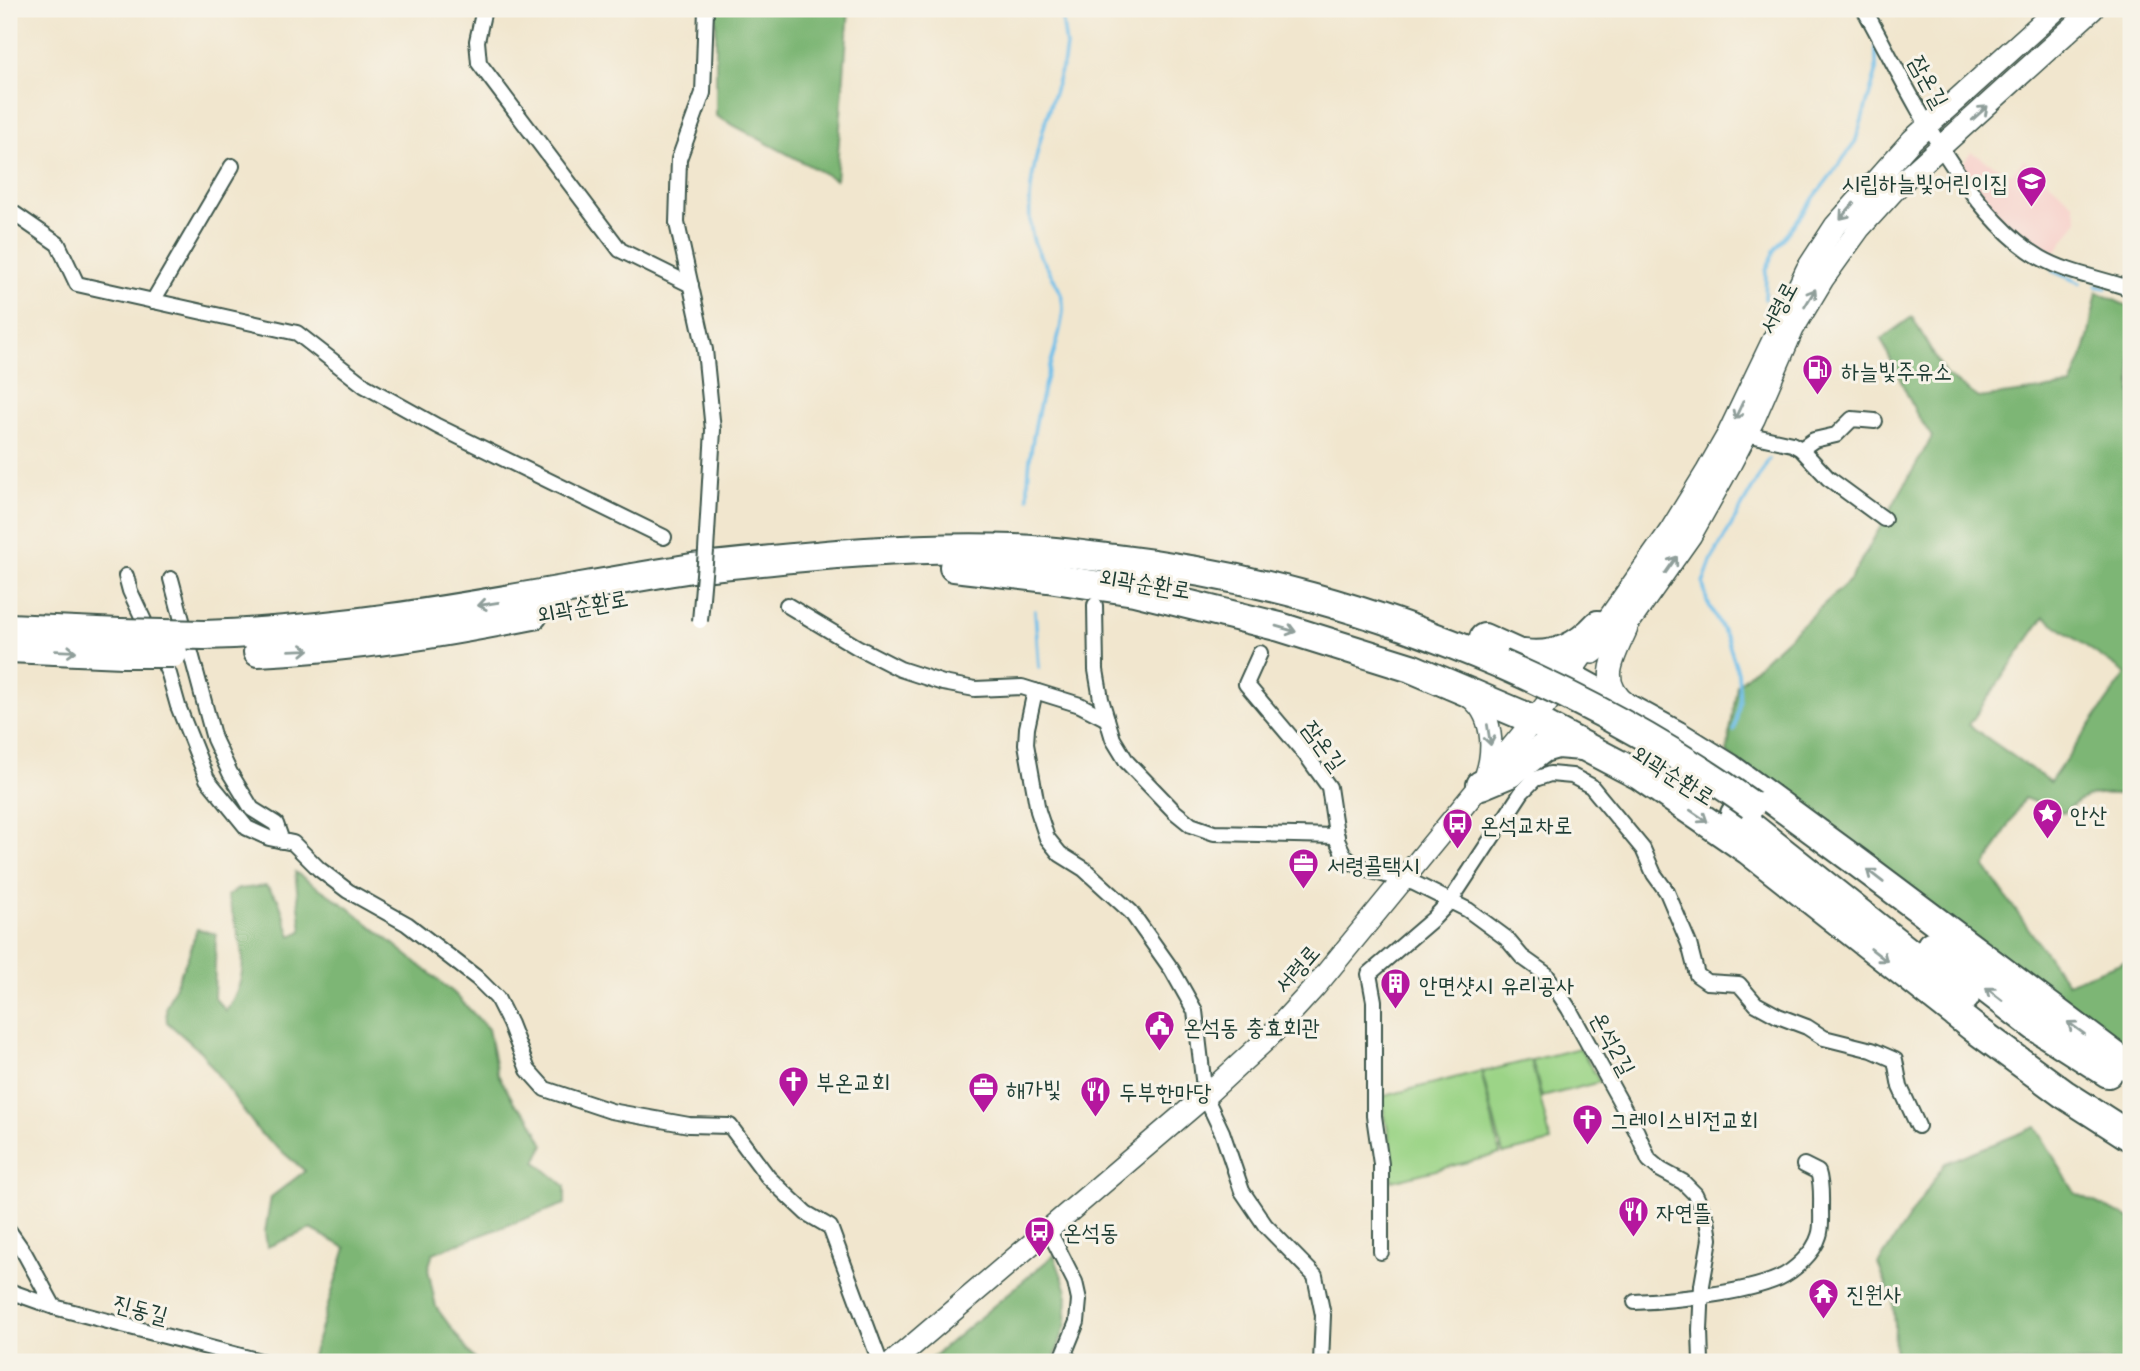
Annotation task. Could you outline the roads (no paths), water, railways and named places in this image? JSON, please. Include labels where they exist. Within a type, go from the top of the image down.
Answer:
[{"type":"highway","name":"외곽순환로","points":[[205,644],[515,599],[680,570],[851,553],[1018,549],[1171,566],[1279,588],[1416,628],[1502,664],[1641,733],[1699,769],[1743,810],[1987,1015],[2131,1124]]},
{"type":"highway","points":[[954,567],[1090,584],[1182,602],[1328,641],[1398,664],[1534,720],[1639,775],[1748,850],[1974,1028],[2064,1094],[2131,1138]]},
{"type":"highway","name":"외곽순환로","points":[[9,648],[122,643],[318,649],[461,629],[682,585],[740,577],[880,568],[954,567],[1097,574],[1263,603],[1502,664]]},
{"type":"highway","points":[[1502,664],[1558,653],[1580,642],[1598,625],[1616,618]]},
{"type":"highway","name":"외곽순환로","points":[[9,628],[122,643]]},
{"type":"highway","points":[[1502,664],[1568,676],[1676,735],[1729,768],[2131,1068]]},
{"type":"highway","points":[[1481,785],[1510,773],[1537,751],[1550,745],[1566,744],[1588,748]]},
{"type":"highway","name":"외곽순환로","points":[[1743,810],[2036,1027],[2131,1087]]},
{"type":"street","points":[[484,9],[477,41],[479,63],[620,250],[691,285]]},
{"type":"street","points":[[700,621],[713,430],[705,350],[677,223],[679,159],[704,93],[706,9]]},
{"type":"street","name":"잠온길","points":[[1864,9],[1935,137],[1993,219],[2026,248],[2064,269],[2131,289]]},
{"type":"street","name":"서령로","points":[[893,1362],[1205,1096],[1269,1037],[1315,987],[1616,618],[1691,535],[1746,433],[1791,332],[1808,301],[1859,229],[1898,187],[1990,70],[2057,9]]},
{"type":"street","name":"서령로","points":[[1568,676],[1616,618],[1707,471],[1727,436],[1807,269],[1840,219],[1882,172],[2007,88],[2093,9]]},
{"type":"street","points":[[1990,70],[2007,88]]},
{"type":"street","points":[[153,301],[232,166]]},
{"type":"street","points":[[1882,172],[1898,187]]},
{"type":"street","points":[[9,210],[58,244],[77,284],[297,332],[365,386],[437,426],[664,537]]},
{"type":"street","points":[[1801,450],[1814,440],[1836,435],[1853,419],[1874,421]]},
{"type":"street","points":[[1746,433],[1792,444],[1828,478],[1884,519]]},
{"type":"street","points":[[126,576],[130,591],[169,674],[178,706],[207,779],[247,828],[293,843],[319,869],[348,891],[407,924],[477,978],[497,998],[528,1070],[545,1089],[611,1111],[689,1125],[730,1126],[768,1177],[806,1213],[830,1227],[880,1362]]},
{"type":"street","points":[[171,579],[214,739],[230,773],[252,809],[276,824],[282,841]]},
{"type":"street","points":[[787,605],[900,669],[943,683],[975,688],[1022,687],[1080,705],[1107,719]]},
{"type":"street","points":[[1095,605],[1096,670],[1113,739],[1127,762],[1191,825],[1214,832],[1337,836]]},
{"type":"street","points":[[1616,618],[1610,677],[1614,691],[1632,711]]},
{"type":"street","name":"잠온길","points":[[1260,653],[1246,684],[1306,755],[1329,787],[1337,836],[1344,855],[1355,865],[1404,880]]},
{"type":"street","points":[[1035,691],[1026,744],[1038,811],[1047,838],[1060,854],[1084,869],[1131,912],[1172,970],[1195,1011],[1205,1096],[1222,1132],[1242,1191],[1278,1240],[1314,1273],[1324,1315],[1321,1362]]},
{"type":"street","points":[[1467,691],[1467,695],[1483,711],[1490,736],[1489,762],[1481,785]]},
{"type":"street","points":[[1381,1252],[1381,1164],[1374,1116],[1374,1001],[1369,974],[1451,900],[1528,784],[1537,777],[1550,774],[1569,775],[1580,779],[1598,794],[1643,849],[1654,874],[1667,892],[1689,944],[1698,977],[1707,982],[1739,984],[1756,1004],[1778,1016],[1807,1027],[1824,1038],[1872,1050],[1895,1060],[1900,1087],[1918,1126]]},
{"type":"street","name":"온석2길","points":[[1404,880],[1451,900],[1486,922],[1506,938],[1522,957],[1546,974],[1569,1009],[1637,1132],[1649,1160],[1683,1182],[1695,1194],[1710,1229],[1701,1295],[1701,1362]]},
{"type":"street","points":[[1635,1302],[1701,1295],[1774,1280],[1792,1270],[1819,1236],[1821,1182],[1818,1172],[1804,1165]]},
{"type":"street","points":[[9,1231],[54,1307]]},
{"type":"street","points":[[1049,1231],[1075,1282],[1079,1300],[1077,1319],[1066,1359]]},
{"type":"street","name":"진동길","points":[[9,1291],[54,1307],[264,1362]]},
{"type":"waterway","points":[[1028,498],[1035,428],[1063,310],[1060,292],[1034,242],[1030,222],[1030,200],[1037,152],[1064,61],[1066,46],[1061,9]]},
{"type":"waterway","points":[[1765,299],[1766,271],[1774,251],[1855,143],[1876,73],[1876,44]]},
{"type":"waterway","points":[[2053,271],[2080,283]]},
{"type":"waterway","points":[[2096,286],[2106,288]]},
{"type":"waterway","points":[[1734,731],[1740,702],[1738,672],[1727,638],[1707,601],[1703,584],[1712,559],[1769,459]]},
{"type":"waterway","points":[[1035,611],[1039,667]]},
{"type":"place","name":"시립하늘빛어린이집","points":[[2031,209]]},
{"type":"place","name":"하늘빛주유소","points":[[1818,397]]},
{"type":"place","name":"안산","points":[[2047,841]]},
{"type":"place","name":"온석교차로","points":[[1457,851]]},
{"type":"place","name":"서령콜택시","points":[[1304,891]]},
{"type":"place","name":"안면샷시 유리공사","points":[[1396,1011]]},
{"type":"place","name":"온석동 충효회관","points":[[1160,1053]]},
{"type":"place","name":"부온교회","points":[[793,1108]]},
{"type":"place","name":"해가빛","points":[[983,1115]]},
{"type":"place","name":"두부한마당","points":[[1096,1118]]},
{"type":"place","name":"그레이스비전교회","points":[[1587,1146]]},
{"type":"place","name":"자연뜰","points":[[1633,1238]]},
{"type":"place","name":"온석동","points":[[1040,1258]]},
{"type":"place","name":"진원사","points":[[1823,1320]]}]
